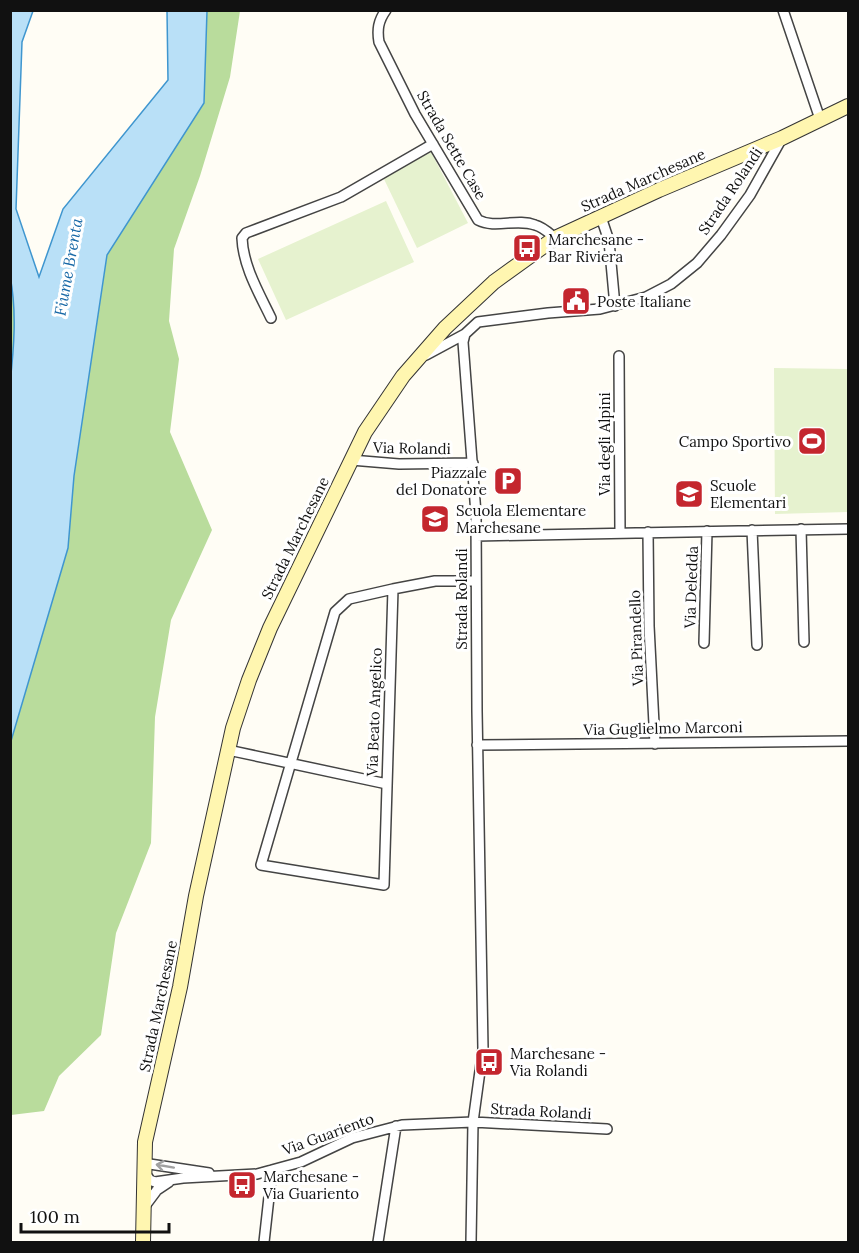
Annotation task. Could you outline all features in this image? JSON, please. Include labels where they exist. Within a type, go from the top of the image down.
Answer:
[{"type":"main road","name":"Strada Marchesane","points":[[143,1242],[145,1142],[180,987],[196,896],[233,728],[270,628],[365,432],[403,376],[445,328],[494,282],[555,238],[849,106]]},
{"type":"street","name":"Strada Sette Case","points":[[386,10],[377,29],[379,42],[432,144],[478,220],[489,224],[532,223],[555,238]]},
{"type":"street","points":[[783,10],[820,119]]},
{"type":"street","name":"Strada Rolandi","points":[[471,1242],[473,1122],[483,1049],[477,745],[476,536],[462,342],[465,334],[478,322],[600,309],[646,297],[671,284],[697,263],[721,235],[750,195],[782,138]]},
{"type":"street","points":[[271,318],[253,281],[242,247],[242,238],[246,233],[341,197],[432,144]]},
{"type":"street","points":[[601,217],[609,241],[615,306]]},
{"type":"street","points":[[416,361],[465,334]]},
{"type":"street","name":"Via degli Alpini","points":[[619,356],[620,533]]},
{"type":"street","name":"Via Rolandi","points":[[351,460],[399,464],[472,463]]},
{"type":"street","points":[[476,536],[849,529]]},
{"type":"street","points":[[752,530],[757,645]]},
{"type":"street","points":[[801,530],[804,642]]},
{"type":"street","name":"Via Deledda","points":[[704,643],[707,531]]},
{"type":"street","name":"Via Pirandello","points":[[648,532],[649,626],[655,744]]},
{"type":"street","points":[[387,784],[384,885],[261,865],[335,612],[350,599],[393,588],[435,580],[476,581]]},
{"type":"street","name":"Via Beato Angelico","points":[[228,750],[387,784],[393,588]]},
{"type":"street","name":"Via Guglielmo Marconi","points":[[477,745],[849,741]]},
{"type":"street","name":"Strada Rolandi","points":[[473,1122],[607,1129]]},
{"type":"street","name":"Via Guariento","points":[[229,1177],[143,1167],[146,1176],[155,1182],[229,1177],[257,1174],[301,1162],[352,1138],[396,1126],[473,1122]]},
{"type":"street","points":[[378,1242],[396,1126]]},
{"type":"street","points":[[264,1242],[272,1170]]},
{"type":"street","points":[[142,1210],[157,1190],[174,1180]]},
{"type":"green space","points":[[207,11],[240,11],[230,77],[200,176],[174,249],[169,321],[179,359],[170,432],[212,530],[171,620],[155,717],[151,843],[116,933],[101,1035],[59,1076],[44,1111],[11,1115],[10,741],[68,548],[74,476],[107,255],[204,103]]},
{"type":"green space","points":[[431,152],[468,223],[417,248],[383,177]]},
{"type":"green space","points":[[386,201],[414,262],[286,320],[258,259]]},
{"type":"green space","points":[[11,276],[14,343],[11,383]]},
{"type":"green space","name":"Campo Sportivo","points":[[774,368],[848,369],[848,512],[775,514]]},
{"type":"water","name":"Fiume Brenta","points":[[11,10],[33,11],[22,42],[16,209],[39,277],[63,209],[168,80],[167,11],[207,11],[204,103],[107,255],[74,476],[68,548],[11,741],[10,383],[14,316],[10,276]]},
{"type":"place","name":"Marchesane - Bar Riviera","points":[[527,248]]},
{"type":"place","name":"Poste Italiane","points":[[576,301]]},
{"type":"place","name":"Campo Sportivo","points":[[812,441]]},
{"type":"place","name":"Piazzale del Donatore","points":[[508,481]]},
{"type":"place","name":"Scuole Elementari","points":[[689,494]]},
{"type":"place","name":"Scuola Elementare Marchesane","points":[[435,519]]},
{"type":"place","name":"Marchesane - Via Rolandi","points":[[489,1062]]},
{"type":"place","name":"Marchesane - Via Guariento","points":[[242,1185]]}]
